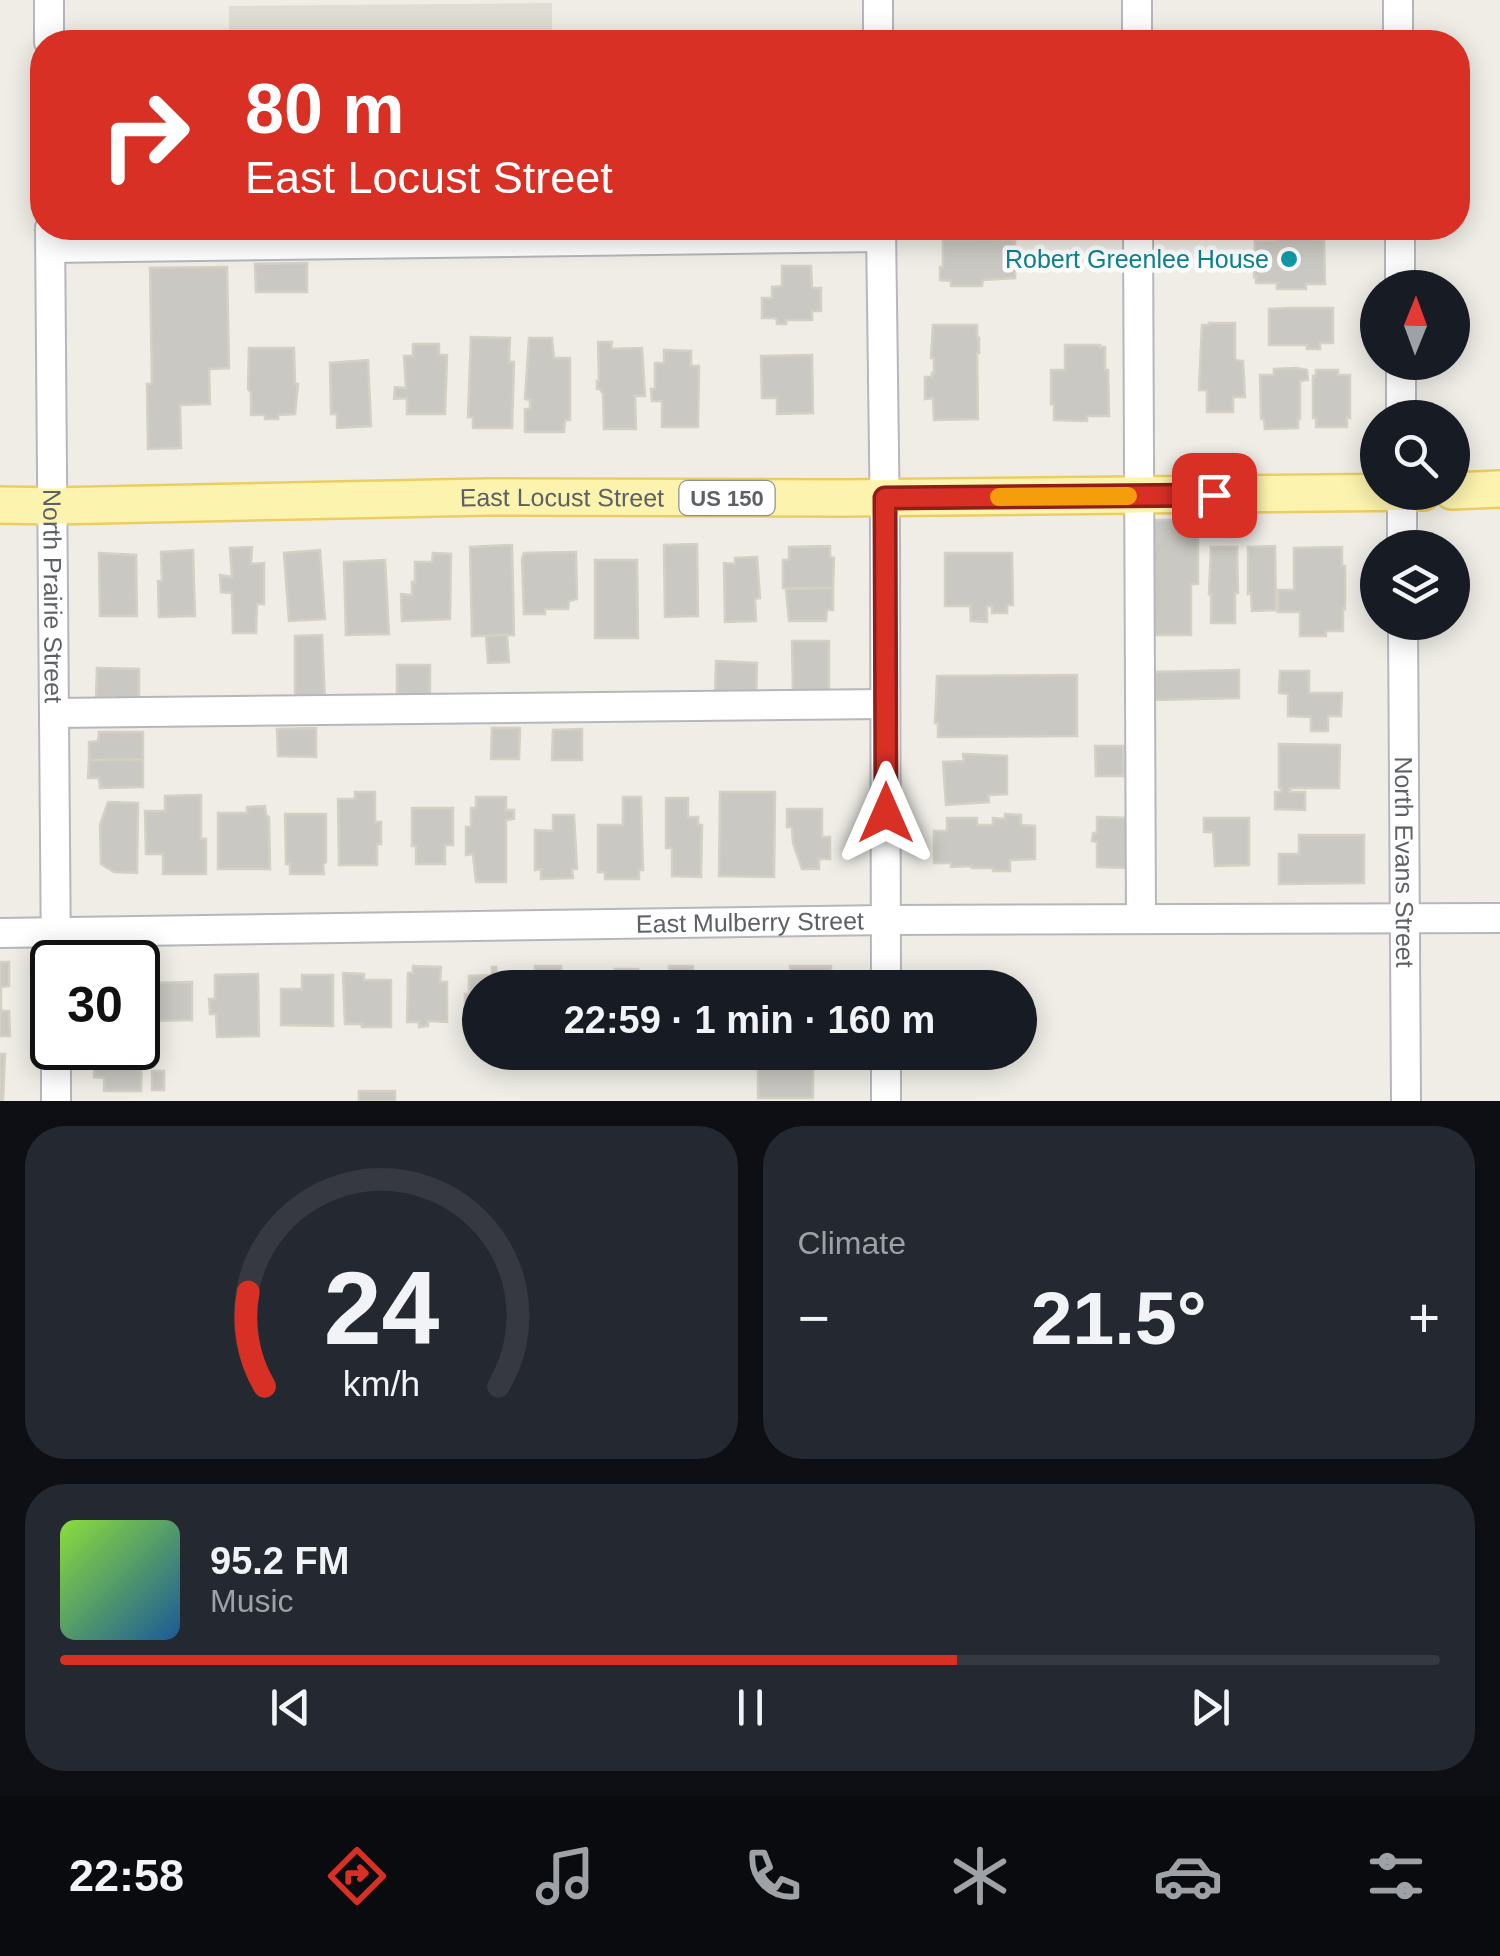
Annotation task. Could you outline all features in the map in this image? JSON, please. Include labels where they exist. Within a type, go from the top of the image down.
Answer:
[{"type":"main road","points":[[1470,490],[1500,489]]},
{"type":"main road","name":"East Locust Street","points":[[0,506],[487,497],[1360,493]]},
{"type":"street","points":[[49,0],[50,30]]},
{"type":"street","points":[[878,0],[878,30]]},
{"type":"street","points":[[1137,0],[1137,30]]},
{"type":"street","points":[[1398,0],[1398,30]]},
{"type":"street","name":"North Prairie Street","points":[[50,240],[56,940]]},
{"type":"street","points":[[881,240],[886,970]]},
{"type":"street","points":[[1138,240],[1141,919]]},
{"type":"street","points":[[1400,240],[1400,270]]},
{"type":"street","name":"North Evans Street","points":[[1403,640],[1406,1101]]},
{"type":"street","points":[[54,713],[886,704]]},
{"type":"street","name":"East Mulberry Street","points":[[0,932],[886,920],[1500,918]]},
{"type":"street","points":[[56,1070],[56,1101]]},
{"type":"street","points":[[886,1070],[886,1101]]},
{"type":"shaded area","points":[[552,3],[552,30],[229,30],[229,6]]},
{"type":"building","points":[[943,240],[1015,240],[1015,278],[983,280],[982,286],[951,286],[951,281],[940,280]]},
{"type":"building","name":"Robert Greenlee House","points":[[1324,240],[1325,284],[1306,284],[1306,289],[1277,289],[1277,283],[1256,283],[1255,241]]},
{"type":"building","points":[[307,263],[307,292],[256,292],[255,264]]},
{"type":"building","points":[[782,266],[811,266],[812,288],[821,288],[821,311],[812,311],[812,320],[777,324],[774,318],[762,318],[762,298],[772,298],[772,287],[782,286]]},
{"type":"building","points":[[227,267],[229,368],[209,369],[210,404],[180,405],[181,448],[148,449],[147,384],[152,384],[150,268]]},
{"type":"building","points":[[1333,308],[1333,343],[1320,343],[1320,349],[1269,345],[1269,309]]},
{"type":"building","points":[[1235,323],[1235,360],[1243,361],[1245,397],[1233,397],[1233,412],[1207,412],[1207,390],[1199,390],[1202,325]]},
{"type":"building","points":[[933,325],[977,325],[978,419],[934,420],[933,398],[925,399],[925,377],[934,373]]},
{"type":"building","points":[[471,337],[510,338],[509,362],[514,362],[512,428],[473,428],[473,417],[468,417]]},
{"type":"building","points":[[529,338],[552,338],[554,358],[570,358],[570,420],[565,420],[564,432],[525,432],[525,409],[530,409],[530,400],[525,399]]},
{"type":"building","points":[[598,342],[612,342],[611,349],[642,348],[645,396],[635,396],[636,429],[604,429],[603,394],[597,389]]},
{"type":"building","points":[[413,344],[439,344],[439,355],[447,355],[445,414],[407,414],[407,398],[394,399],[395,387],[406,388],[404,356],[413,356]]},
{"type":"building","points":[[1065,345],[1105,347],[1109,416],[1087,416],[1087,421],[1054,420],[1051,370],[1065,370]]},
{"type":"building","points":[[249,348],[294,348],[298,384],[295,414],[278,415],[278,419],[251,415]]},
{"type":"building","points":[[664,350],[691,351],[691,366],[699,366],[698,427],[662,427],[662,401],[652,401],[651,389],[655,389],[655,363],[664,363]]},
{"type":"building","points":[[812,355],[813,413],[777,414],[777,398],[762,398],[761,356]]},
{"type":"building","points":[[368,360],[371,426],[337,428],[337,414],[331,414],[330,363]]},
{"type":"building","points":[[1274,369],[1307,370],[1308,380],[1300,381],[1298,428],[1265,429],[1261,419],[1260,375],[1274,375]]},
{"type":"building","points":[[1316,370],[1338,370],[1338,375],[1350,375],[1347,427],[1316,427]]},
{"type":"building","points":[[1150,520],[1189,520],[1189,529],[1198,530],[1198,584],[1191,584],[1191,635],[1149,635]]},
{"type":"building","points":[[697,544],[698,616],[665,617],[664,545]]},
{"type":"building","points":[[512,545],[514,635],[472,636],[470,547]]},
{"type":"building","points":[[830,546],[830,557],[834,558],[833,588],[783,588],[783,560],[789,560],[789,547]]},
{"type":"building","points":[[1275,546],[1276,610],[1252,611],[1248,547]]},
{"type":"building","points":[[252,547],[251,564],[264,563],[264,604],[257,604],[256,633],[233,633],[232,593],[221,592],[220,575],[232,577],[230,548]]},
{"type":"building","points":[[1211,547],[1237,547],[1235,623],[1211,623]]},
{"type":"building","points":[[1342,547],[1343,631],[1326,631],[1326,636],[1300,636],[1300,612],[1278,612],[1278,590],[1294,590],[1294,548]]},
{"type":"building","points":[[193,550],[195,616],[159,617],[161,552]]},
{"type":"building","points":[[320,550],[325,619],[289,621],[284,553]]},
{"type":"building","points":[[576,552],[577,599],[569,601],[568,609],[524,614],[524,553]]},
{"type":"building","points":[[99,553],[136,555],[137,616],[100,616]]},
{"type":"building","points":[[433,553],[451,554],[450,619],[402,621],[401,594],[412,595],[415,562],[432,562]]},
{"type":"building","points":[[945,553],[1012,553],[1013,605],[1007,605],[1007,613],[992,613],[992,606],[987,606],[987,622],[971,621],[970,606],[945,606]]},
{"type":"building","points":[[757,557],[760,598],[755,599],[756,621],[725,622],[724,563]]},
{"type":"building","points":[[385,560],[389,634],[346,635],[344,562]]},
{"type":"building","points":[[595,560],[637,560],[638,638],[595,638]]},
{"type":"building","points":[[833,588],[833,610],[827,610],[826,621],[789,621],[786,589]]},
{"type":"building","points":[[322,635],[325,699],[295,700],[295,636]]},
{"type":"building","points":[[507,635],[509,662],[488,663],[486,636]]},
{"type":"building","points":[[792,641],[829,641],[829,693],[793,693]]},
{"type":"building","points":[[716,661],[757,663],[756,700],[715,698]]},
{"type":"building","points":[[397,665],[430,665],[430,703],[397,703]]},
{"type":"building","points":[[97,668],[139,669],[139,697],[134,697],[134,703],[114,704],[114,697],[96,698]]},
{"type":"building","points":[[1239,670],[1239,698],[1153,700],[1152,672]]},
{"type":"building","points":[[1280,671],[1309,671],[1309,693],[1342,693],[1341,716],[1328,716],[1328,731],[1311,731],[1311,717],[1288,716],[1288,694],[1279,693]]},
{"type":"building","points":[[1077,675],[1077,736],[938,737],[937,676]]},
{"type":"building","points":[[316,728],[316,757],[278,756],[277,729]]},
{"type":"building","points":[[492,728],[520,728],[519,759],[491,759]]},
{"type":"building","points":[[582,729],[582,760],[552,760],[553,730]]},
{"type":"building","points":[[99,732],[143,732],[143,759],[89,760],[89,742],[98,741]]},
{"type":"building","points":[[1279,744],[1340,745],[1339,788],[1290,788],[1290,792],[1305,792],[1305,810],[1275,809],[1275,792],[1281,792]]},
{"type":"building","points":[[1095,746],[1123,746],[1124,776],[1096,776]]},
{"type":"building","points":[[963,754],[1007,756],[1007,794],[988,795],[989,802],[946,805],[943,762],[964,761]]},
{"type":"building","points":[[143,759],[143,787],[100,788],[99,778],[88,778],[89,760]]},
{"type":"building","points":[[355,792],[375,792],[375,822],[381,822],[377,865],[339,865],[338,799],[355,799]]},
{"type":"building","points":[[720,792],[775,792],[774,877],[719,876]]},
{"type":"building","points":[[201,795],[206,874],[163,874],[163,854],[146,854],[145,811],[165,811],[165,796]]},
{"type":"building","points":[[476,797],[506,797],[506,810],[514,810],[514,819],[506,820],[506,882],[476,882],[473,854],[466,855],[466,827],[471,827],[471,808],[476,808]]},
{"type":"building","points":[[623,797],[641,797],[643,870],[639,870],[639,879],[605,879],[605,872],[598,872],[598,825],[623,825]]},
{"type":"building","points":[[666,798],[688,798],[688,817],[698,817],[698,825],[702,825],[701,877],[672,876],[672,848],[666,848]]},
{"type":"building","points":[[108,802],[138,803],[137,873],[114,872],[101,864],[100,825]]},
{"type":"building","points":[[265,806],[269,817],[270,869],[218,869],[218,813],[247,813],[247,807]]},
{"type":"building","points":[[412,808],[453,808],[453,845],[445,845],[445,864],[416,864]]},
{"type":"building","points":[[787,809],[822,809],[822,837],[830,837],[830,859],[819,859],[819,869],[802,869],[792,827],[787,827]]},
{"type":"building","points":[[285,814],[326,814],[324,874],[290,874],[290,864],[286,864]]},
{"type":"building","points":[[1005,814],[1021,815],[1021,825],[1035,826],[1035,859],[1010,860],[1010,871],[934,863],[934,831],[947,831],[947,818],[977,818],[977,825],[993,825],[993,818],[1005,819]]},
{"type":"building","points":[[553,815],[574,815],[577,869],[572,869],[573,878],[541,879],[541,869],[535,870],[535,830],[553,831]]},
{"type":"building","points":[[1097,817],[1128,818],[1128,868],[1097,867],[1097,842],[1092,841],[1093,833],[1097,833]]},
{"type":"building","points":[[1204,818],[1249,818],[1249,865],[1215,866],[1213,832],[1204,832]]},
{"type":"building","points":[[1299,835],[1364,835],[1364,883],[1279,884],[1279,854],[1299,854]]},
{"type":"building","points":[[0,962],[9,962],[9,986],[1,987],[1,1011],[9,1011],[10,1036],[0,1036]]},
{"type":"building","points":[[413,966],[441,967],[440,982],[447,982],[447,1022],[428,1021],[428,1026],[419,1027],[419,1022],[407,1022],[408,973],[413,973]]},
{"type":"building","points":[[535,966],[561,966],[562,970],[535,970]]},
{"type":"building","points":[[669,966],[693,966],[693,970],[669,970]]},
{"type":"building","points":[[790,966],[831,966],[831,970],[790,970]]},
{"type":"building","points":[[343,973],[364,974],[364,980],[391,980],[391,1027],[345,1024]]},
{"type":"building","points":[[258,974],[259,1036],[217,1037],[216,1014],[210,1014],[209,999],[215,999],[215,975]]},
{"type":"building","points":[[302,975],[333,975],[333,1026],[281,1025],[281,989],[302,989]]},
{"type":"building","points":[[192,982],[192,1020],[160,1021],[160,983]]},
{"type":"building","points":[[0,1054],[5,1054],[3,1101],[0,1101]]},
{"type":"building","points":[[94,1070],[141,1070],[141,1091],[104,1091],[104,1078],[94,1077]]},
{"type":"building","points":[[758,1070],[813,1070],[813,1098],[758,1098]]},
{"type":"building","points":[[152,1071],[164,1071],[164,1090],[152,1090]]},
{"type":"building","points":[[359,1091],[395,1091],[395,1101],[359,1101]]},
{"type":"slow traffic","points":[[999,497],[1128,496]]},
{"type":"place","name":"Robert Greenlee House","points":[[1289,259]]},
{"type":"route","points":[[886,813],[885,498],[1214,495]]}]
